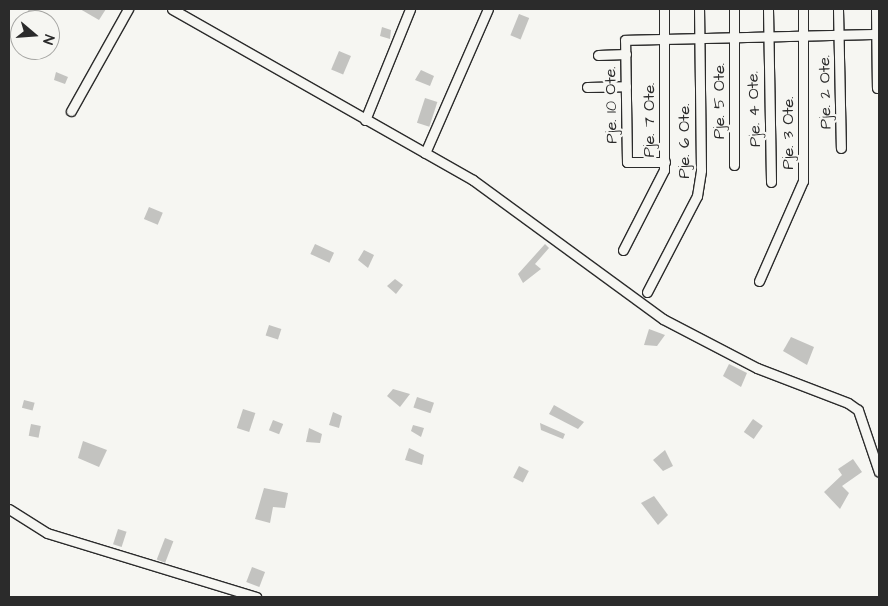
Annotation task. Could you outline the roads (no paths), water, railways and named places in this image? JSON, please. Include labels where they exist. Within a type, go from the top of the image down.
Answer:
[{"type":"street","points":[[71,111],[128,9]]},
{"type":"street","points":[[172,9],[473,180],[663,319],[757,368],[853,406],[879,472]]},
{"type":"street","points":[[365,120],[410,9]]},
{"type":"street","points":[[425,153],[488,9]]},
{"type":"street","name":"Pje. 7 Ote.","points":[[623,250],[665,162],[664,9]]},
{"type":"street","name":"Pje. 6 Ote.","points":[[647,292],[697,196],[700,38],[698,9]]},
{"type":"street","name":"Pje. 5 Ote.","points":[[734,9],[734,165]]},
{"type":"street","name":"Pje. 4 Ote.","points":[[768,9],[771,182]]},
{"type":"street","name":"Pje. 3 Ote.","points":[[759,281],[803,181],[803,9]]},
{"type":"street","name":"Pje. 2 Ote.","points":[[838,9],[841,148]]},
{"type":"street","points":[[876,9],[878,34],[877,88]]},
{"type":"street","points":[[663,39],[878,34]]},
{"type":"street","name":"Pje. 10 Ote.","points":[[663,39],[625,40],[627,162],[665,162]]},
{"type":"street","points":[[598,55],[626,54]]},
{"type":"street","points":[[587,87],[626,86]]},
{"type":"street","points":[[9,509],[47,533],[256,597]]}]
